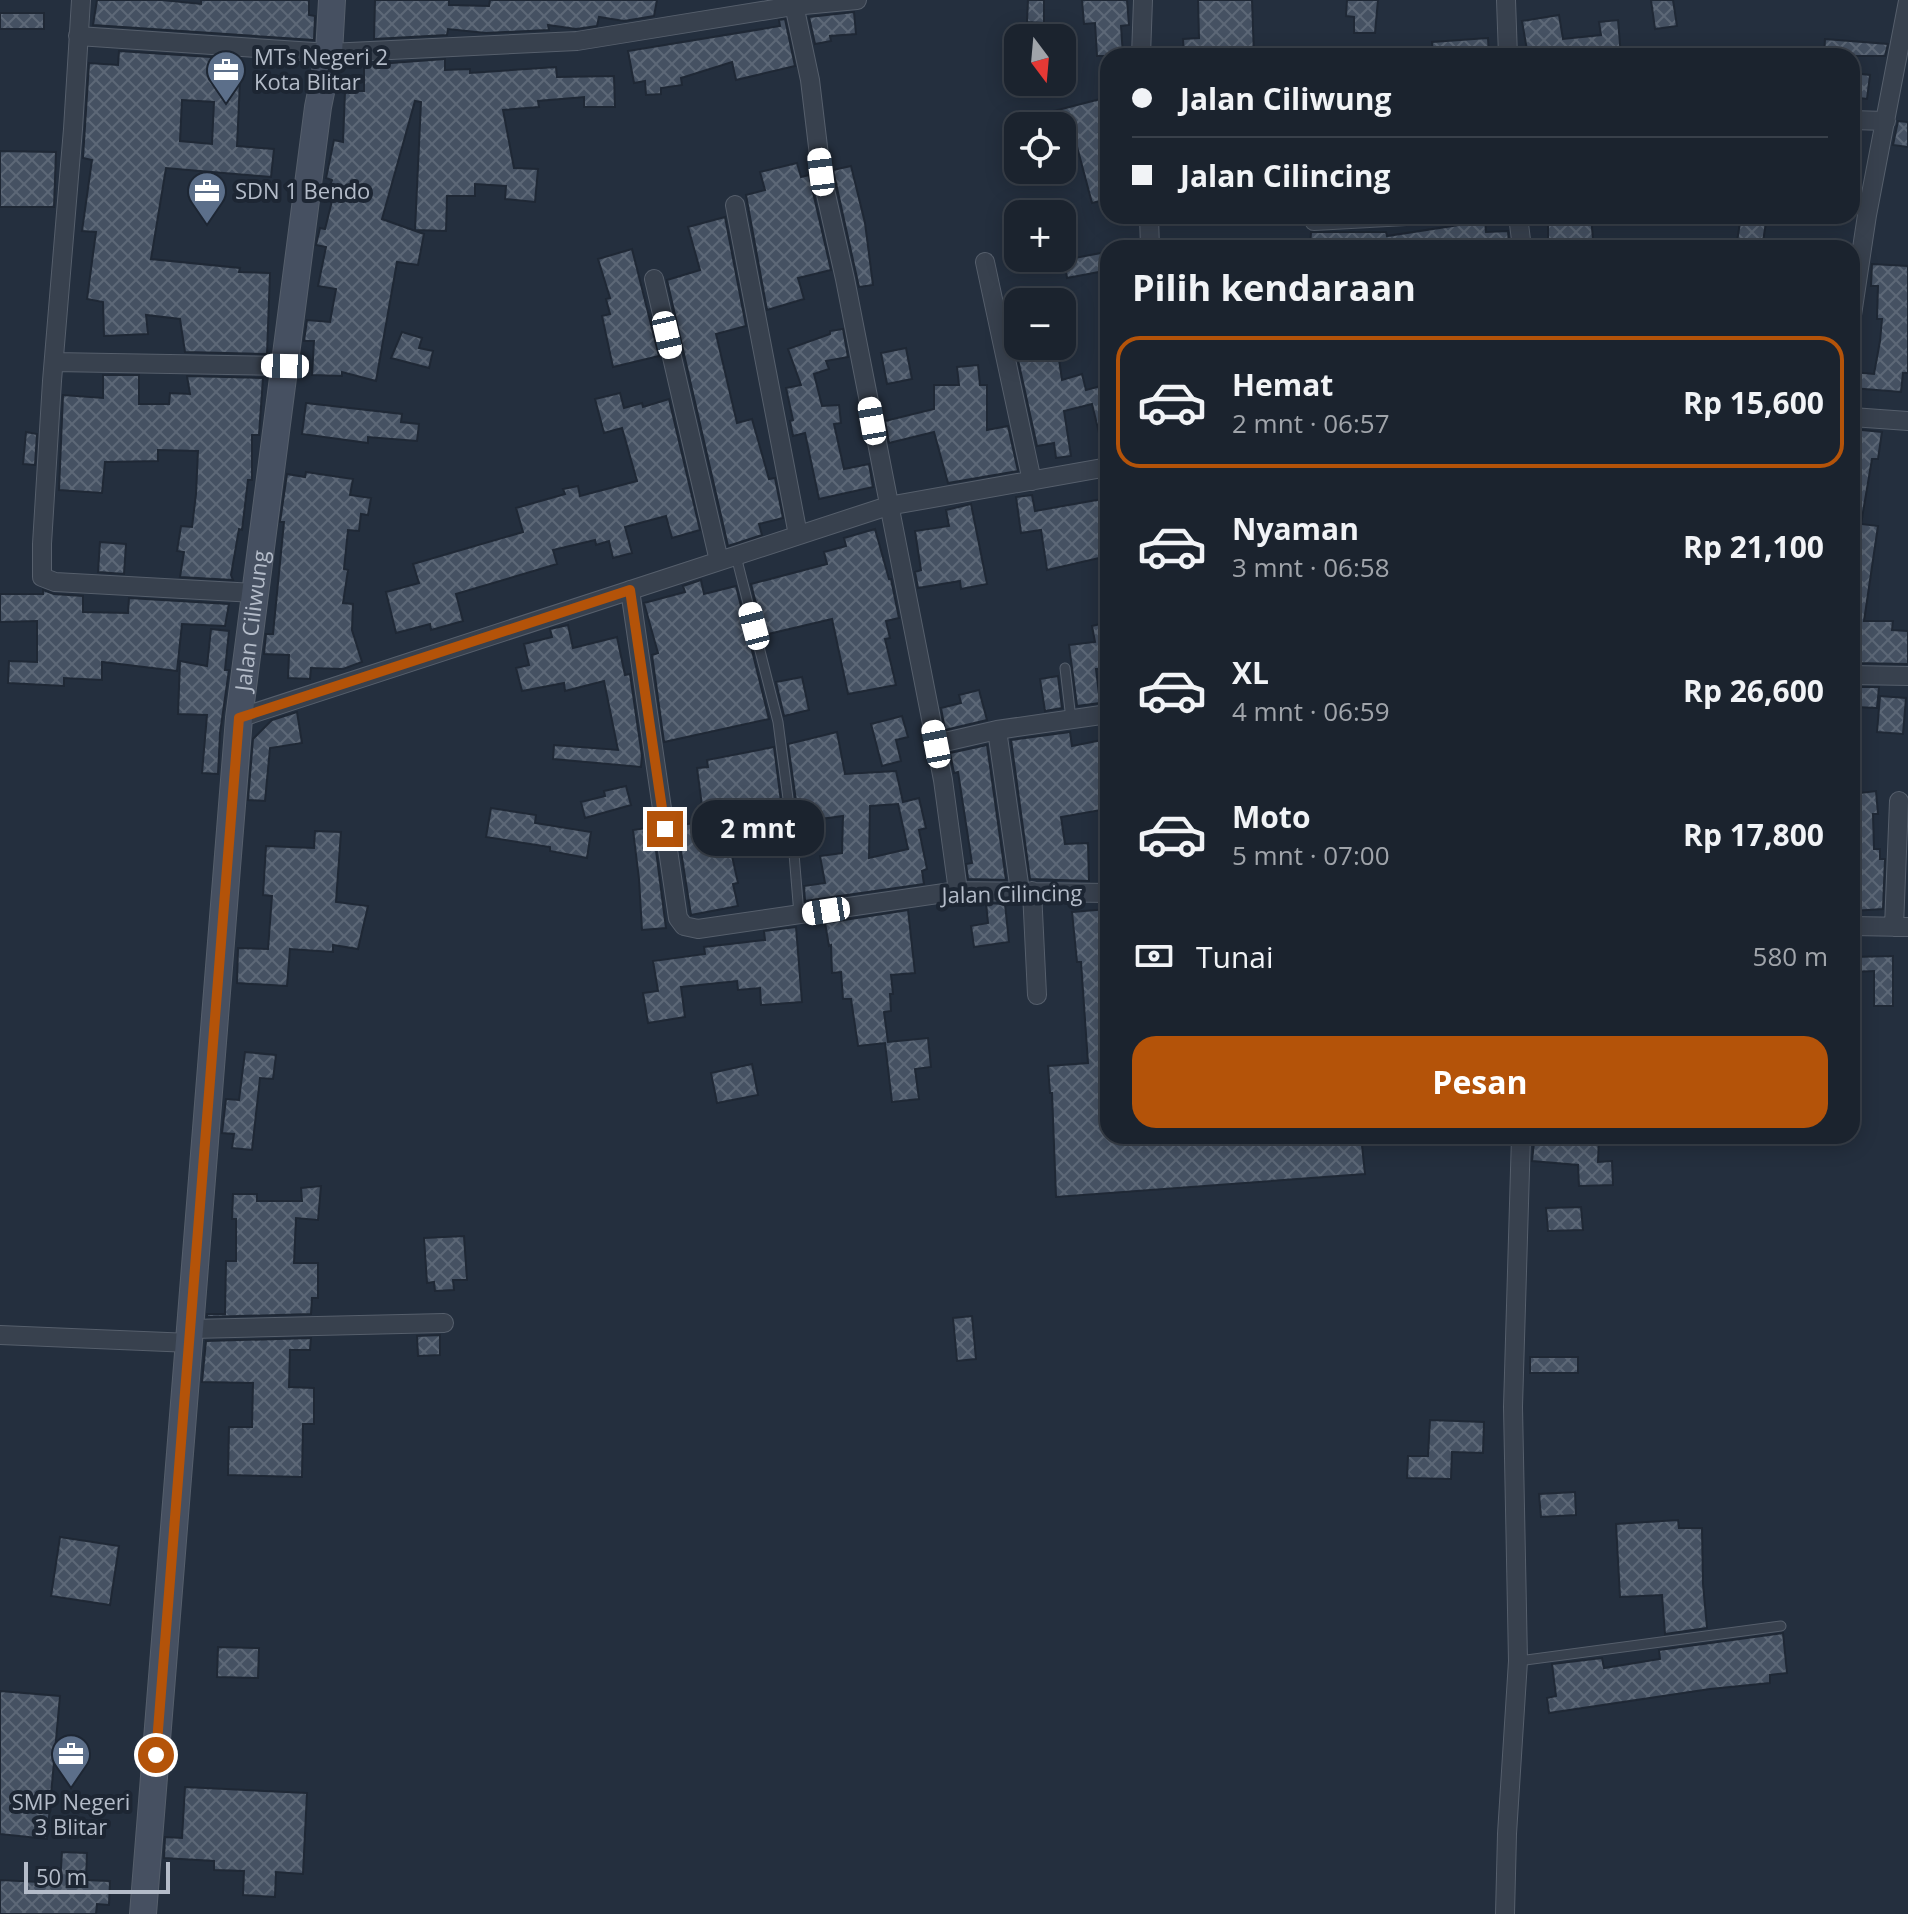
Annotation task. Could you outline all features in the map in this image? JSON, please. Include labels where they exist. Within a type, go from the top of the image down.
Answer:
[{"type":"main road","name":"Jalan Ciliwung","points":[[143,1914],[239,718],[318,107],[329,53],[332,0]]},
{"type":"street","points":[[81,0],[41,573],[51,582],[255,593]]},
{"type":"street","points":[[78,36],[329,53],[577,41],[793,3],[857,0]]},
{"type":"street","points":[[1141,48],[1143,0]]},
{"type":"street","points":[[1506,0],[1508,48]]},
{"type":"street","points":[[1860,262],[1908,1]]},
{"type":"street","points":[[793,3],[810,80],[821,172],[845,279],[936,744],[958,891]]},
{"type":"street","points":[[1860,120],[1886,121]]},
{"type":"street","points":[[735,205],[798,535]]},
{"type":"street","points":[[985,262],[1032,481]]},
{"type":"street","points":[[654,279],[727,558]]},
{"type":"street","points":[[54,362],[285,366]]},
{"type":"street","points":[[1860,418],[1908,421]]},
{"type":"street","points":[[239,718],[888,506],[1100,468]]},
{"type":"street","name":"Jalan Cilincing","points":[[630,590],[678,918],[684,926],[698,929],[958,891],[1100,893]]},
{"type":"street","points":[[1860,675],[1908,676]]},
{"type":"street","points":[[936,744],[997,730],[1100,715]]},
{"type":"street","points":[[997,730],[1026,891],[1037,995]]},
{"type":"street","points":[[1860,926],[1901,927],[1899,801]]},
{"type":"street","points":[[1505,1914],[1518,1661],[1513,1407],[1521,1144]]},
{"type":"street","points":[[0,1335],[191,1336],[444,1323]]},
{"type":"lane","points":[[727,558],[778,722],[799,915]]},
{"type":"lane","points":[[1065,668],[1071,719]]},
{"type":"lane","points":[[1518,1661],[1781,1626]]},
{"type":"building","points":[[97,0],[162,0],[201,4],[201,0],[309,0],[309,15],[315,16],[314,40],[93,25]]},
{"type":"building","points":[[375,0],[449,0],[449,5],[489,6],[490,0],[657,0],[654,16],[624,21],[599,17],[597,26],[576,29],[548,25],[549,30],[486,33],[448,29],[447,35],[374,39]]},
{"type":"building","points":[[1028,0],[1044,0],[1044,23],[1027,22]]},
{"type":"building","points":[[1082,0],[1127,0],[1129,25],[1121,26],[1122,48],[1100,48],[1100,56],[1097,56],[1095,23],[1084,24]]},
{"type":"building","points":[[1198,0],[1252,0],[1254,48],[1184,48],[1183,39],[1199,38]]},
{"type":"building","points":[[1347,0],[1378,0],[1375,33],[1354,33],[1354,17],[1346,16]]},
{"type":"building","points":[[1651,0],[1673,0],[1677,26],[1655,29]]},
{"type":"building","points":[[854,12],[856,34],[830,36],[831,41],[815,44],[809,17]]},
{"type":"building","points":[[0,13],[44,13],[44,29],[0,29]]},
{"type":"building","points":[[1559,15],[1563,39],[1601,35],[1599,22],[1618,20],[1620,48],[1527,48],[1522,21]]},
{"type":"building","points":[[785,19],[795,66],[736,80],[732,62],[681,78],[682,85],[661,88],[661,94],[646,95],[645,81],[634,83],[628,51],[780,26],[779,20]]},
{"type":"building","points":[[1488,38],[1489,48],[1432,48],[1432,42]]},
{"type":"building","points":[[1825,39],[1888,44],[1885,56],[1860,56],[1860,48],[1824,48]]},
{"type":"building","points":[[119,51],[241,59],[237,146],[274,149],[271,177],[166,168],[151,259],[240,268],[239,272],[270,273],[267,354],[185,352],[180,319],[146,315],[148,334],[104,336],[103,302],[87,299],[96,232],[82,231],[92,160],[83,158],[89,63],[118,65]],"holes":[[[182,100],[214,102],[212,144],[180,141]]]},
{"type":"building","points":[[445,59],[445,70],[470,69],[470,73],[556,67],[557,77],[614,76],[615,107],[584,107],[584,97],[538,101],[539,107],[503,110],[514,168],[538,169],[535,202],[505,199],[506,186],[475,184],[475,196],[447,196],[446,231],[415,230],[421,102],[415,101],[382,219],[424,234],[418,265],[397,262],[376,381],[342,372],[342,376],[312,375],[314,341],[304,341],[307,320],[330,322],[336,289],[318,286],[326,247],[316,245],[320,228],[325,229],[334,193],[328,191],[332,180],[326,178],[334,140],[343,142],[345,91],[364,91],[364,65]]},
{"type":"building","points":[[1860,74],[1870,75],[1867,99],[1860,98]]},
{"type":"building","points":[[1100,99],[1100,201],[1092,203],[1076,143],[1076,112],[1054,112]]},
{"type":"building","points":[[1898,121],[1908,122],[1908,147],[1893,145]]},
{"type":"building","points":[[0,151],[56,152],[54,207],[0,207]]},
{"type":"building","points":[[797,163],[801,177],[809,175],[831,270],[798,278],[804,299],[767,310],[746,195],[765,190],[760,172]]},
{"type":"building","points":[[851,166],[865,223],[873,285],[859,287],[833,170]]},
{"type":"building","points":[[725,217],[746,326],[716,334],[737,423],[752,419],[769,479],[775,478],[783,518],[759,524],[762,535],[728,546],[667,280],[700,270],[688,227]]},
{"type":"building","points":[[1465,224],[1485,224],[1486,232],[1508,231],[1509,240],[1310,240],[1311,232],[1386,232],[1387,236]]},
{"type":"building","points":[[1548,224],[1592,224],[1593,239],[1548,240]]},
{"type":"building","points":[[1740,224],[1766,224],[1763,240],[1737,240]]},
{"type":"building","points":[[632,249],[659,356],[613,367],[602,316],[610,314],[606,299],[610,298],[598,259]]},
{"type":"building","points":[[1100,253],[1100,272],[1067,278],[1066,272],[1076,272],[1076,258]]},
{"type":"building","points":[[1872,264],[1908,266],[1908,373],[1903,373],[1901,392],[1860,389],[1860,373],[1874,374],[1880,341],[1882,319],[1877,319],[1878,286],[1871,286]]},
{"type":"building","points":[[843,329],[848,357],[826,361],[829,369],[814,374],[822,406],[839,405],[841,423],[834,424],[844,469],[869,464],[873,487],[819,499],[805,433],[793,436],[786,388],[801,385],[788,349],[830,334],[830,331]]},
{"type":"building","points":[[402,332],[422,338],[419,348],[433,351],[429,368],[391,358]]},
{"type":"building","points":[[906,348],[912,379],[887,384],[881,353]]},
{"type":"building","points":[[1018,360],[1059,360],[1062,380],[1082,374],[1086,390],[1100,386],[1100,437],[1092,404],[1064,411],[1071,456],[1056,458],[1054,443],[1037,446]]},
{"type":"building","points":[[978,365],[980,385],[987,385],[987,430],[1008,426],[1018,471],[948,483],[934,432],[889,443],[885,421],[934,409],[934,385],[959,385],[957,367]]},
{"type":"building","points":[[103,375],[139,375],[139,404],[169,404],[170,393],[190,394],[187,376],[263,378],[259,435],[252,435],[252,480],[248,480],[242,530],[239,529],[231,575],[233,580],[180,577],[184,552],[177,551],[181,526],[192,527],[198,451],[158,450],[158,461],[105,462],[102,493],[59,490],[63,395],[103,398]]},
{"type":"building","points":[[620,393],[624,408],[642,403],[643,407],[669,399],[700,530],[672,538],[666,516],[625,527],[632,553],[613,558],[609,541],[596,545],[595,540],[553,550],[557,564],[456,594],[463,621],[431,630],[430,624],[396,633],[386,592],[419,583],[413,564],[523,532],[516,508],[565,494],[563,489],[578,486],[580,496],[637,481],[622,428],[604,433],[595,399]]},
{"type":"building","points":[[306,403],[402,414],[401,422],[419,424],[417,441],[368,437],[368,443],[302,434]]},
{"type":"building","points":[[1860,430],[1882,432],[1878,459],[1872,459],[1861,524],[1878,526],[1864,621],[1893,621],[1892,630],[1908,631],[1908,664],[1860,663]]},
{"type":"building","points":[[26,432],[37,434],[35,465],[23,464]]},
{"type":"building","points":[[306,472],[353,479],[350,495],[371,498],[368,515],[361,514],[359,531],[348,530],[344,569],[348,570],[343,603],[353,604],[352,630],[362,662],[343,669],[311,668],[310,679],[288,678],[289,655],[264,654],[266,634],[273,634],[284,522],[280,522],[287,474],[305,477]]},
{"type":"building","points":[[1032,495],[1035,511],[1100,499],[1100,558],[1047,570],[1041,530],[1021,533],[1016,497]]},
{"type":"building","points":[[971,504],[987,584],[961,589],[960,581],[918,588],[915,572],[921,570],[915,531],[949,526],[946,510]]},
{"type":"building","points":[[875,529],[891,579],[899,618],[886,621],[890,638],[885,639],[896,685],[848,694],[832,619],[764,635],[751,584],[827,564],[824,552],[846,546],[844,538]]},
{"type":"building","points":[[100,542],[126,544],[124,574],[98,572]]},
{"type":"building","points":[[701,580],[704,594],[736,586],[769,719],[664,742],[652,655],[658,653],[644,603],[685,592],[683,586]]},
{"type":"building","points":[[43,590],[83,596],[83,612],[128,613],[129,598],[229,604],[225,626],[182,624],[177,671],[102,662],[102,680],[64,678],[64,686],[8,683],[9,661],[37,662],[37,621],[0,622],[0,594],[43,594]]},
{"type":"building","points":[[1100,624],[1100,660],[1099,669],[1096,669],[1100,703],[1077,706],[1069,645],[1095,642],[1092,626]]},
{"type":"building","points":[[568,625],[573,648],[617,637],[625,675],[630,674],[641,767],[553,759],[554,745],[618,750],[604,681],[565,691],[564,683],[522,691],[516,668],[529,665],[524,644],[552,637],[550,629]]},
{"type":"building","points":[[211,629],[229,631],[225,670],[229,670],[218,774],[202,773],[207,715],[178,714],[180,661],[207,666]]},
{"type":"building","points":[[1058,676],[1062,708],[1045,711],[1040,679]]},
{"type":"building","points":[[802,677],[809,710],[784,716],[776,682]]},
{"type":"building","points":[[1860,687],[1879,687],[1877,708],[1860,707]]},
{"type":"building","points":[[979,690],[987,720],[945,730],[941,708],[961,703],[959,695]]},
{"type":"building","points":[[1880,696],[1906,698],[1903,734],[1877,732]]},
{"type":"building","points":[[297,712],[302,743],[270,748],[265,801],[248,800],[253,739],[272,720]]},
{"type":"building","points":[[902,716],[908,737],[896,740],[901,761],[882,766],[871,724]]},
{"type":"building","points":[[837,732],[845,774],[896,771],[903,802],[919,798],[926,828],[919,830],[927,869],[922,871],[924,884],[805,901],[804,886],[825,883],[820,856],[842,853],[843,816],[799,822],[788,744]],"holes":[[[898,804],[908,849],[869,858],[870,806]]]},
{"type":"building","points":[[1070,732],[1072,746],[1100,740],[1100,810],[1061,817],[1065,844],[1088,843],[1089,881],[1030,879],[1011,740]]},
{"type":"building","points":[[987,745],[1006,880],[968,879],[966,864],[972,863],[958,772],[954,773],[950,753]]},
{"type":"building","points":[[774,747],[784,825],[779,825],[783,845],[732,856],[738,883],[733,884],[738,906],[691,915],[677,826],[704,821],[697,768],[708,767],[707,760]]},
{"type":"building","points":[[626,786],[631,805],[585,818],[581,802],[605,796],[604,791]]},
{"type":"building","points":[[1876,791],[1878,814],[1873,814],[1874,849],[1880,849],[1880,859],[1885,859],[1883,909],[1860,910],[1860,793]]},
{"type":"building","points":[[491,808],[536,815],[535,823],[591,832],[587,858],[550,851],[550,847],[486,837]]},
{"type":"building","points":[[653,827],[666,928],[642,930],[633,830]]},
{"type":"building","points":[[315,831],[341,832],[336,902],[368,906],[358,949],[333,945],[333,952],[290,949],[287,986],[237,983],[238,948],[268,949],[272,896],[263,895],[266,846],[314,848]]},
{"type":"building","points":[[986,903],[1005,904],[1009,942],[974,947],[971,926],[988,923]]},
{"type":"building","points":[[908,910],[915,973],[891,975],[891,1011],[884,1012],[888,1042],[928,1038],[931,1067],[915,1069],[919,1099],[892,1102],[885,1043],[858,1046],[851,999],[843,999],[841,972],[832,973],[831,945],[825,923]]},
{"type":"building","points":[[1100,910],[1100,1144],[1362,1144],[1365,1174],[1056,1197],[1048,1066],[1088,1063],[1081,962],[1077,962],[1072,912]]},
{"type":"building","points":[[796,927],[802,1002],[761,1005],[760,988],[738,990],[737,981],[681,987],[685,1017],[648,1023],[643,993],[658,991],[653,961],[705,954],[704,947],[765,940],[764,931]]},
{"type":"building","points":[[1893,956],[1893,1006],[1874,1006],[1874,971],[1860,972],[1860,957]]},
{"type":"building","points":[[245,1052],[276,1055],[273,1079],[260,1078],[252,1150],[232,1148],[234,1134],[222,1133],[226,1099],[239,1100]]},
{"type":"building","points":[[752,1064],[758,1095],[717,1103],[711,1073]]},
{"type":"building","points":[[1534,1144],[1599,1144],[1598,1162],[1612,1161],[1613,1185],[1579,1186],[1578,1165],[1532,1161]]},
{"type":"building","points":[[321,1186],[318,1220],[296,1218],[294,1263],[318,1263],[318,1298],[312,1298],[311,1314],[207,1317],[207,1314],[225,1314],[226,1261],[236,1261],[233,1194],[257,1194],[257,1201],[302,1201],[301,1188]]},
{"type":"building","points":[[1581,1207],[1583,1230],[1548,1231],[1546,1208]]},
{"type":"building","points":[[464,1236],[467,1280],[453,1280],[454,1290],[435,1291],[434,1282],[427,1283],[424,1238]]},
{"type":"building","points":[[972,1316],[976,1359],[957,1361],[953,1318]]},
{"type":"building","points":[[440,1335],[440,1355],[418,1356],[417,1336]]},
{"type":"building","points":[[311,1338],[310,1350],[290,1350],[289,1387],[314,1388],[314,1424],[303,1424],[302,1477],[228,1475],[229,1427],[252,1427],[253,1383],[202,1382],[206,1341]]},
{"type":"building","points":[[1530,1357],[1578,1357],[1578,1373],[1530,1373]]},
{"type":"building","points":[[1430,1420],[1484,1422],[1483,1453],[1452,1452],[1451,1479],[1407,1478],[1408,1456],[1428,1456]]},
{"type":"building","points":[[1575,1492],[1576,1515],[1541,1517],[1539,1494]]},
{"type":"building","points":[[1678,1520],[1679,1528],[1702,1528],[1707,1628],[1665,1634],[1662,1595],[1620,1597],[1616,1524]]},
{"type":"building","points":[[60,1537],[119,1546],[110,1605],[51,1596]]},
{"type":"building","points":[[1783,1633],[1787,1673],[1770,1675],[1770,1683],[1549,1713],[1547,1698],[1556,1696],[1552,1664],[1602,1658],[1604,1668],[1660,1659],[1659,1650]]},
{"type":"building","points":[[218,1647],[259,1648],[258,1678],[217,1677]]},
{"type":"building","points":[[0,1691],[60,1696],[47,1839],[0,1834]]},
{"type":"building","points":[[185,1787],[307,1793],[303,1874],[276,1872],[275,1897],[243,1895],[244,1871],[214,1870],[214,1861],[164,1858],[165,1837],[182,1838]]},
{"type":"building","points":[[62,1852],[87,1853],[86,1880],[110,1881],[109,1905],[97,1904],[96,1914],[0,1914],[0,1880],[60,1883]]},
{"type":"place","name":"MTs Negeri 2 Kota Blitar","points":[[226,104]]},
{"type":"place","name":"SDN 1 Bendo","points":[[207,225]]},
{"type":"place","name":"SMP Negeri 3 Blitar","points":[[71,1788]]},
{"type":"route","points":[[156,1755],[239,718],[630,590],[665,829]]}]
